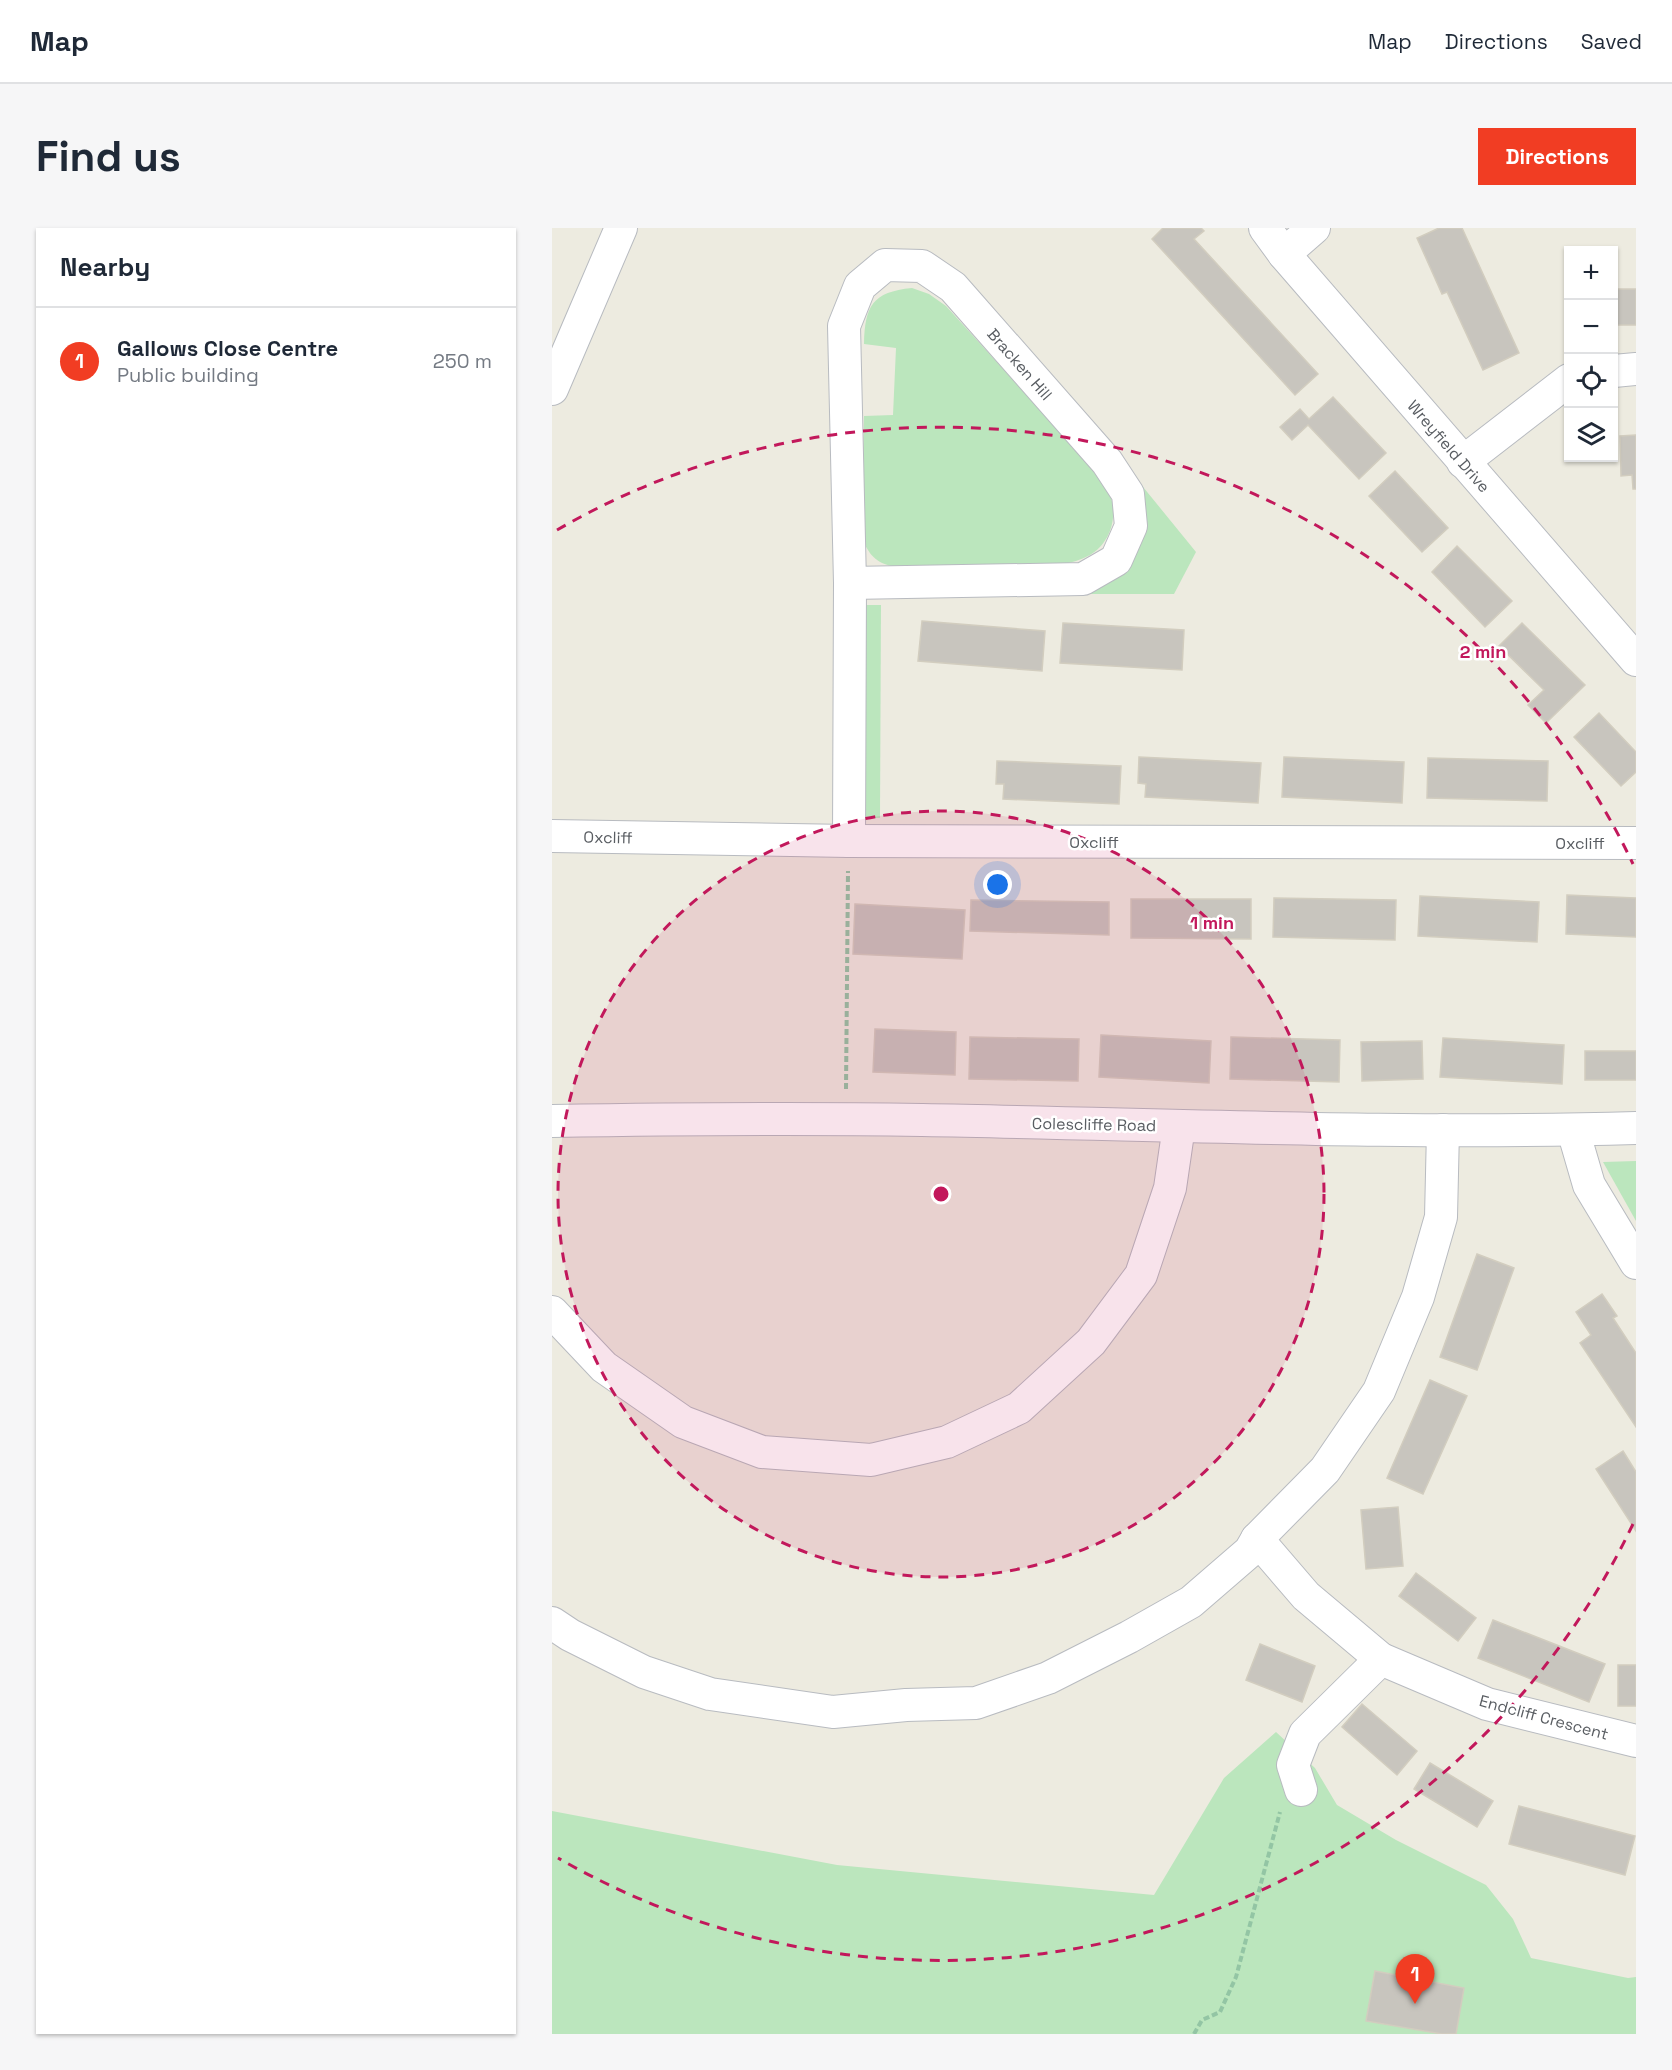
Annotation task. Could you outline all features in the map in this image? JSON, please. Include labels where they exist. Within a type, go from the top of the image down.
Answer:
[{"type":"street","points":[[552,389],[621,228]]},
{"type":"street","name":"Wreyfield Drive","points":[[1266,228],[1284,254],[1636,660]]},
{"type":"street","points":[[1284,254],[1314,228]]},
{"type":"street","name":"Bracken Hill","points":[[849,841],[850,583],[844,326],[860,286],[885,264],[922,266],[953,287],[1107,462],[1128,494],[1131,526],[1116,560],[1083,579],[850,583]]},
{"type":"street","points":[[1618,371],[1636,369]]},
{"type":"street","points":[[1463,462],[1564,384]]},
{"type":"street","name":"Oxcliff","points":[[552,836],[849,841],[1636,843]]},
{"type":"street","name":"Colescliffe Road","points":[[552,1121],[846,1120],[1443,1130],[1636,1128]]},
{"type":"street","points":[[552,1312],[604,1367],[683,1422],[762,1452],[871,1460],[947,1442],[1019,1408],[1091,1342],[1141,1275],[1170,1188],[1179,1126]]},
{"type":"street","points":[[552,1623],[570,1635],[644,1672],[710,1694],[833,1712],[906,1705],[976,1703],[1048,1678],[1130,1637],[1191,1602],[1250,1551],[1257,1539],[1325,1470],[1379,1391],[1418,1297],[1441,1216],[1443,1130]]},
{"type":"street","points":[[1573,1130],[1589,1185],[1636,1263]]},
{"type":"street","name":"Endcliff Crescent","points":[[1257,1539],[1306,1596],[1381,1659],[1487,1704],[1636,1741]]},
{"type":"street","points":[[1297,1777],[1305,1734],[1381,1659]]},
{"type":"path","points":[[846,1120],[849,841]]},
{"type":"path","points":[[1194,2034],[1202,2020],[1221,2012],[1236,1977],[1297,1777]]},
{"type":"green space","points":[[912,288],[929,294],[946,306],[1090,465],[1110,495],[1113,508],[1111,528],[1105,541],[1096,551],[1079,560],[1056,565],[898,568],[880,562],[868,551],[862,539],[864,416],[893,415],[896,348],[864,344],[866,320],[873,303],[879,297]]},
{"type":"green space","points":[[1139,482],[1196,552],[1174,594],[1079,594],[1115,579],[1127,568],[1144,529],[1146,508]]},
{"type":"green space","points":[[865,605],[881,605],[880,818],[865,818]]},
{"type":"green space","points":[[1636,1161],[1636,1221],[1603,1162]]},
{"type":"green space","points":[[1276,1732],[1315,1768],[1337,1805],[1396,1840],[1486,1885],[1513,1919],[1531,1958],[1628,1978],[1636,1977],[1636,2034],[552,2034],[552,1811],[837,1865],[1154,1895],[1224,1778]]},
{"type":"building","points":[[1163,228],[1201,228],[1204,231],[1194,239],[1318,374],[1295,395],[1152,239]]},
{"type":"building","points":[[1439,228],[1462,228],[1519,353],[1483,370],[1447,292],[1442,294],[1417,238]]},
{"type":"building","points":[[1618,289],[1636,289],[1636,325],[1618,325]]},
{"type":"building","points":[[1333,397],[1386,453],[1359,479],[1308,425],[1292,440],[1280,427],[1300,409],[1309,419]]},
{"type":"building","points":[[1636,435],[1636,489],[1633,489],[1632,475],[1621,476],[1620,436]]},
{"type":"building","points":[[1395,471],[1448,528],[1422,552],[1369,496]]},
{"type":"building","points":[[1457,546],[1512,601],[1485,627],[1432,572]]},
{"type":"building","points":[[922,621],[1045,631],[1042,671],[918,661]]},
{"type":"building","points":[[1063,623],[1184,630],[1182,670],[1060,663]]},
{"type":"building","points":[[1522,623],[1585,685],[1546,723],[1528,705],[1544,690],[1499,646]]},
{"type":"building","points":[[1599,713],[1636,752],[1636,772],[1621,786],[1574,737]]},
{"type":"building","points":[[1139,757],[1261,763],[1258,803],[1145,797],[1146,784],[1138,783]]},
{"type":"building","points":[[1284,757],[1404,762],[1402,803],[1282,797]]},
{"type":"building","points":[[1428,758],[1548,761],[1547,801],[1427,798]]},
{"type":"building","points":[[997,761],[1121,766],[1119,804],[1003,799],[1004,784],[996,784]]},
{"type":"building","points":[[1567,895],[1636,898],[1636,937],[1566,934]]},
{"type":"building","points":[[1420,896],[1539,902],[1537,942],[1418,936]]},
{"type":"building","points":[[1274,898],[1396,900],[1395,940],[1273,937]]},
{"type":"building","points":[[1131,899],[1251,899],[1251,939],[1131,938]]},
{"type":"building","points":[[971,900],[1109,902],[1109,935],[970,931]]},
{"type":"building","points":[[855,904],[965,910],[962,959],[853,954]]},
{"type":"building","points":[[875,1029],[956,1032],[955,1075],[873,1072]]},
{"type":"building","points":[[1101,1035],[1211,1041],[1209,1083],[1099,1077]]},
{"type":"building","points":[[970,1037],[1079,1039],[1078,1081],[969,1079]]},
{"type":"building","points":[[1231,1037],[1340,1040],[1339,1082],[1230,1079]]},
{"type":"building","points":[[1443,1038],[1564,1045],[1562,1084],[1440,1077]]},
{"type":"building","points":[[1422,1041],[1423,1079],[1362,1081],[1361,1042]]},
{"type":"building","points":[[1585,1051],[1636,1051],[1636,1080],[1585,1080]]},
{"type":"building","points":[[1477,1254],[1514,1268],[1477,1370],[1440,1357]]},
{"type":"building","points":[[1602,1294],[1617,1316],[1613,1318],[1636,1353],[1636,1427],[1580,1343],[1591,1335],[1576,1312]]},
{"type":"building","points":[[1430,1380],[1467,1396],[1423,1494],[1387,1478]]},
{"type":"building","points":[[1623,1451],[1636,1472],[1636,1531],[1596,1469]]},
{"type":"building","points":[[1398,1507],[1403,1566],[1366,1569],[1361,1510]]},
{"type":"building","points":[[1416,1573],[1476,1618],[1458,1641],[1399,1596]]},
{"type":"building","points":[[1493,1620],[1605,1664],[1589,1702],[1478,1658]]},
{"type":"building","points":[[1260,1644],[1315,1666],[1302,1702],[1246,1680]]},
{"type":"building","points":[[1618,1665],[1636,1665],[1636,1706],[1618,1706]]},
{"type":"building","points":[[1362,1704],[1417,1751],[1397,1775],[1342,1727]]},
{"type":"building","points":[[1430,1763],[1493,1801],[1477,1827],[1414,1789]]},
{"type":"building","points":[[1519,1806],[1635,1836],[1625,1875],[1509,1844]]},
{"type":"building","points":[[1375,1971],[1464,1988],[1456,2034],[1442,2034],[1366,2021]]},
{"type":"place","name":"Gallows Close Centre","points":[[1415,2004]]}]
